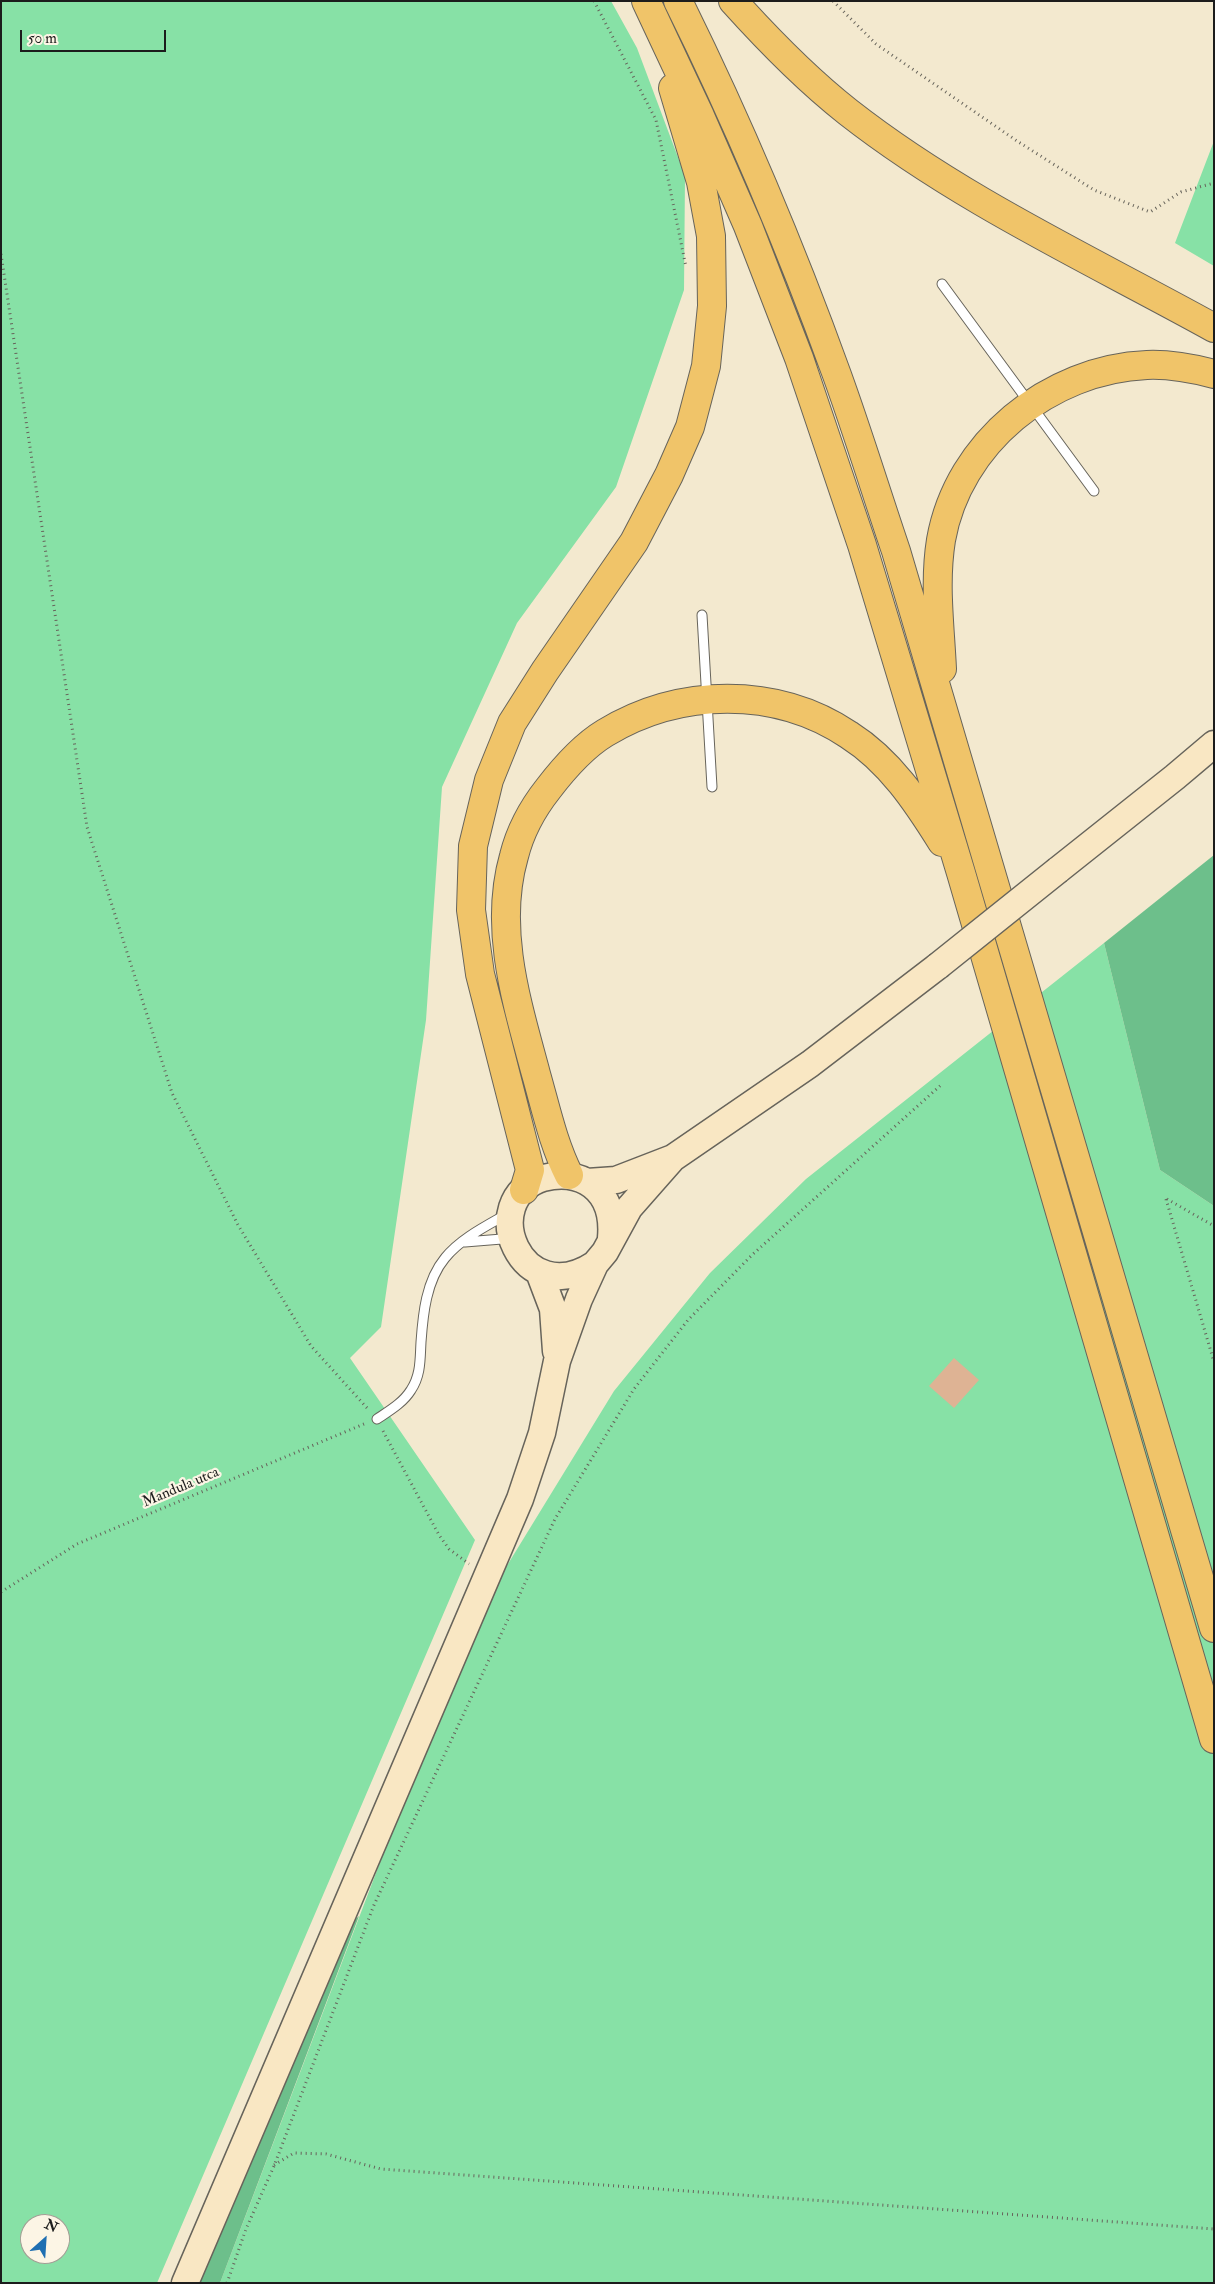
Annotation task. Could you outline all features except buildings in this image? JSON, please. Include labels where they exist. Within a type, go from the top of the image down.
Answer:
[{"type":"highway","points":[[678,1],[716,77],[773,210],[837,375],[896,551],[1214,1628]]},
{"type":"highway","points":[[733,1],[793,64],[848,112],[914,158],[997,209],[1214,328]]},
{"type":"highway","points":[[651,11],[740,208],[799,358],[862,545],[961,873],[1214,1739]]},
{"type":"highway","points":[[518,1200],[530,1170],[480,974],[471,910],[473,846],[489,780],[512,724],[545,671],[634,542],[669,474],[690,426],[706,366],[712,306],[711,236],[701,182],[651,11]]},
{"type":"highway","points":[[944,712],[937,574],[941,539],[953,501],[969,468],[995,434],[1030,404],[1078,379],[1117,369],[1146,365],[1185,366],[1214,374]]},
{"type":"highway","points":[[578,1179],[554,1141],[514,993],[507,944],[506,902],[514,855],[534,807],[566,766],[603,734],[642,713],[671,705],[705,699],[748,699],[784,706],[819,719],[850,735],[885,764],[915,798],[961,873]]},
{"type":"main road","points":[[595,1264],[583,1272],[568,1277],[553,1277],[539,1272],[522,1260],[512,1241],[509,1226],[518,1200],[538,1180],[553,1175],[578,1179],[616,1180],[673,1158],[810,1064],[938,966],[1175,778],[1214,744]]},
{"type":"main road","points":[[185,2283],[520,1499],[542,1433],[557,1361],[579,1300],[595,1264],[605,1252],[629,1208],[673,1158]]},
{"type":"main road","points":[[578,1179],[600,1192],[608,1206],[612,1222],[611,1238]]},
{"type":"main road","points":[[539,1272],[553,1308],[557,1361]]},
{"type":"lane","points":[[942,284],[1094,491]]},
{"type":"lane","points":[[702,615],[705,699],[712,787]]},
{"type":"lane","points":[[376,1419],[403,1401],[412,1390],[420,1371],[426,1298],[436,1271],[445,1258],[462,1243],[518,1200]]},
{"type":"lane","points":[[462,1243],[502,1239],[512,1241]]},
{"type":"path","points":[[594,1],[656,120],[686,267]]},
{"type":"path","points":[[833,1],[876,44],[1016,141],[1094,190],[1150,212],[1181,192],[1214,183]]},
{"type":"path","points":[[1,254],[87,828],[172,1093],[238,1225],[306,1338],[376,1419],[439,1535],[449,1549],[468,1564],[488,1573]]},
{"type":"path","points":[[227,2283],[246,2229],[274,2166],[374,1904],[556,1519],[634,1389],[688,1320],[752,1255],[941,1085]]},
{"type":"path","points":[[1214,1226],[1166,1199],[1214,1362]]},
{"type":"path","name":"Mandula utca","points":[[1,1592],[77,1544],[376,1419]]},
{"type":"path","points":[[274,2166],[294,2152],[326,2154],[382,2169],[1214,2229]]},
{"type":"green space","points":[[1,1],[611,1],[637,48],[685,176],[684,290],[616,487],[517,623],[442,787],[426,1020],[381,1327],[350,1358],[475,1540],[157,2283],[1,2283]]},
{"type":"green space","points":[[1214,141],[1214,266],[1175,243]]},
{"type":"green space","points":[[1214,855],[1214,1206],[1160,1170],[1104,943]]},
{"type":"green space","points":[[1104,943],[1160,1170],[1214,1206],[1214,2283],[220,2283],[395,1823],[500,1577],[614,1391],[710,1273],[806,1179]]},
{"type":"green space","points":[[359,1916],[220,2283],[198,2283],[344,1929]]}]
